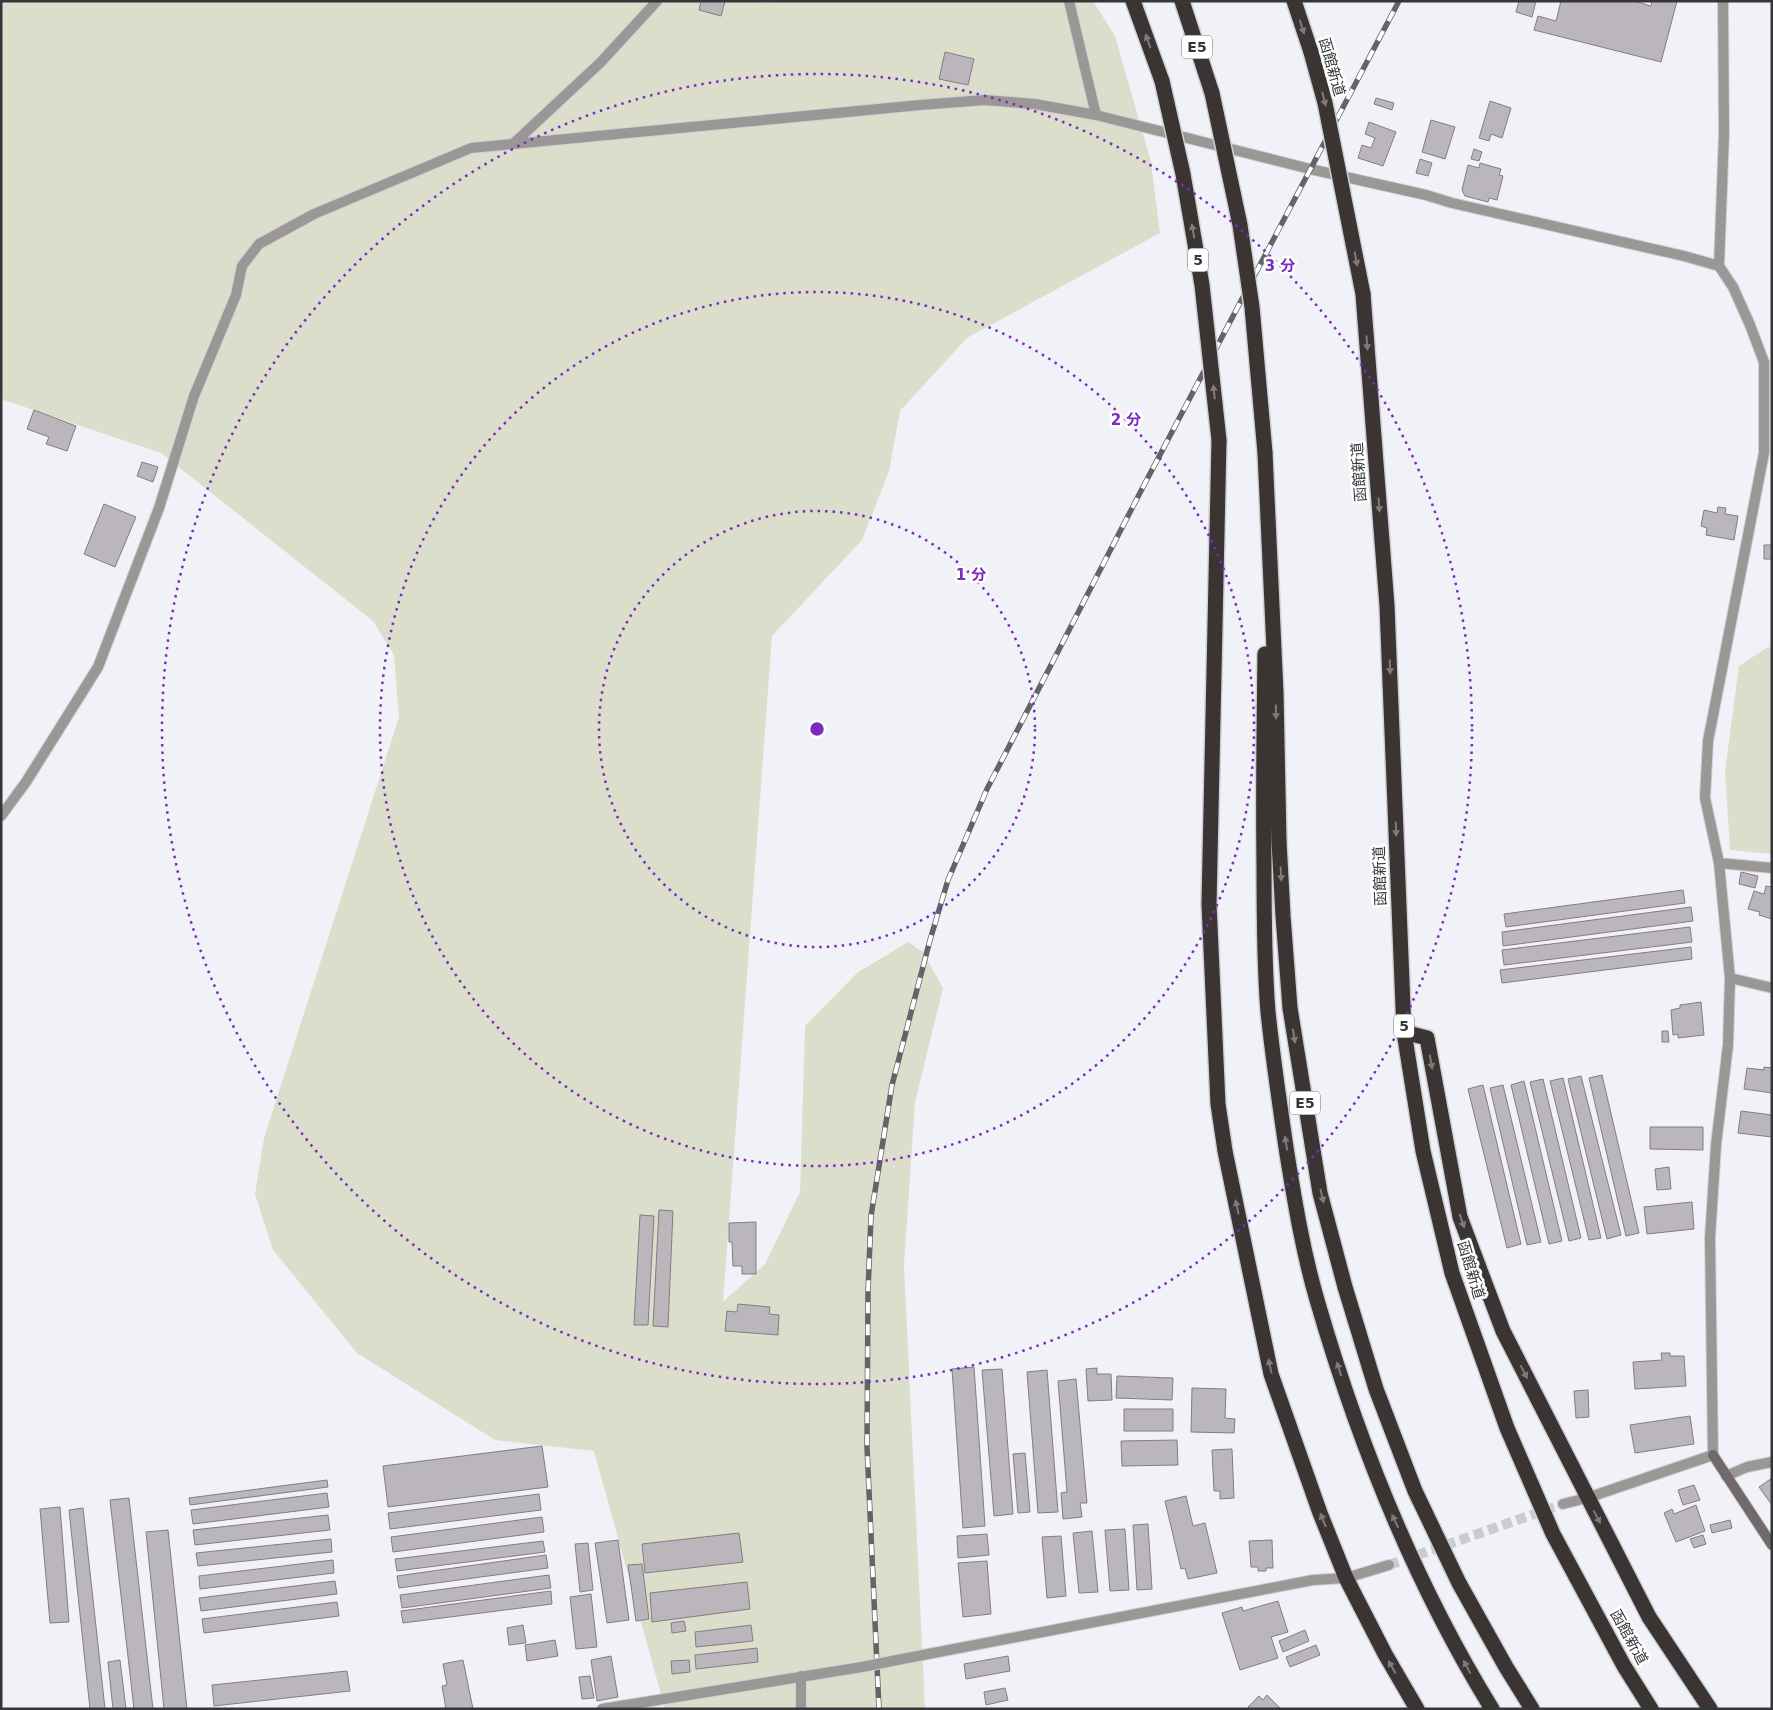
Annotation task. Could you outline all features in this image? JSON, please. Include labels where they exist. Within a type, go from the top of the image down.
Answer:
[{"type":"highway","name":"5","points":[[1134,1],[1162,81],[1183,174],[1202,285],[1218,440],[1209,904],[1218,1104],[1225,1151],[1271,1374],[1320,1513],[1346,1578],[1389,1661],[1417,1709]]},
{"type":"highway","name":"E5","points":[[1182,1],[1212,94],[1240,225],[1252,307],[1265,454],[1276,693],[1279,841],[1290,1008],[1320,1193],[1345,1287],[1376,1388],[1415,1490],[1459,1583],[1532,1709]]},
{"type":"highway","name":"函館新道","points":[[1294,1],[1325,103],[1363,294],[1387,606],[1404,1032],[1423,1151],[1452,1273],[1506,1428],[1553,1534],[1624,1666],[1651,1709]]},
{"type":"highway","name":"E5","points":[[1265,454],[1264,915],[1268,1011],[1294,1198],[1316,1297],[1350,1405],[1387,1502],[1430,1596],[1492,1709]]},
{"type":"highway","points":[[1404,1032],[1427,1038],[1460,1216],[1503,1331],[1649,1617],[1710,1709]]},
{"type":"street","points":[[513,144],[600,63],[657,1]]},
{"type":"street","points":[[1069,1],[1096,115]]},
{"type":"street","points":[[1718,266],[1724,134],[1723,1]]},
{"type":"street","points":[[1,816],[26,782],[98,667],[159,508],[194,396],[236,295],[242,266],[259,244],[314,214],[471,148],[920,105],[985,100],[1035,104],[1096,115],[1310,169],[1684,256],[1718,266],[1733,287],[1768,362],[1764,453],[1708,741],[1704,798],[1719,863],[1730,978],[1728,1046],[1716,1145],[1710,1238],[1713,1454],[1772,1545]]},
{"type":"street","points":[[1719,863],[1772,868]]},
{"type":"street","points":[[1730,978],[1772,988]]},
{"type":"street","points":[[1563,1504],[1588,1498],[1713,1454]]},
{"type":"street","points":[[1726,1476],[1747,1467],[1772,1462]]},
{"type":"street","points":[[602,1709],[862,1667],[1313,1580],[1346,1578],[1389,1565]]},
{"type":"street","points":[[801,1676],[801,1709]]},
{"type":"green space","points":[[1,1],[759,1],[765,3],[784,1],[1093,1],[1115,36],[1151,162],[1160,233],[967,338],[900,411],[889,471],[862,540],[772,636],[723,1302],[765,1264],[800,1192],[805,1026],[857,973],[908,942],[923,952],[943,988],[915,1102],[904,1265],[925,1709],[665,1709],[594,1451],[495,1440],[357,1353],[273,1250],[255,1194],[264,1138],[399,717],[394,655],[373,621],[161,453],[1,399]]},
{"type":"green space","points":[[1768,647],[1772,648],[1772,854],[1730,850],[1725,771],[1739,666]]},
{"type":"building","points":[[701,1],[725,1],[721,16],[699,10]]},
{"type":"building","points":[[1519,1],[1536,1],[1532,17],[1516,12]]},
{"type":"building","points":[[1561,1],[1634,1],[1651,6],[1652,1],[1677,1],[1661,62],[1534,30],[1538,16],[1556,21]]},
{"type":"building","points":[[945,52],[974,59],[968,85],[939,79]]},
{"type":"building","points":[[1376,98],[1394,103],[1392,110],[1374,104]]},
{"type":"building","points":[[1490,101],[1511,108],[1502,138],[1491,134],[1489,141],[1479,138]]},
{"type":"building","points":[[1431,120],[1455,127],[1445,159],[1422,152]]},
{"type":"building","points":[[1369,122],[1396,132],[1383,166],[1358,158],[1362,145],[1371,148],[1375,138],[1365,134]]},
{"type":"building","points":[[1474,149],[1482,152],[1479,161],[1471,159]]},
{"type":"building","points":[[1420,159],[1432,163],[1428,176],[1416,173]]},
{"type":"building","points":[[1480,163],[1501,169],[1499,175],[1503,176],[1497,200],[1489,198],[1488,202],[1465,196],[1462,190],[1468,165],[1479,168]]},
{"type":"building","points":[[34,410],[76,426],[67,451],[46,444],[49,437],[27,429]]},
{"type":"building","points":[[142,462],[158,467],[153,482],[137,476]]},
{"type":"building","points":[[104,504],[136,517],[115,567],[84,554]]},
{"type":"building","points":[[1718,507],[1726,508],[1725,514],[1738,516],[1734,540],[1706,535],[1707,528],[1701,526],[1704,510],[1717,513]]},
{"type":"building","points":[[1764,545],[1772,545],[1772,559],[1764,559]]},
{"type":"building","points":[[1741,872],[1758,876],[1755,888],[1739,884]]},
{"type":"building","points":[[1766,886],[1772,887],[1772,919],[1759,915],[1760,912],[1748,909],[1754,891],[1764,894]]},
{"type":"building","points":[[1683,890],[1685,903],[1506,927],[1504,914]]},
{"type":"building","points":[[1691,907],[1693,921],[1503,946],[1502,932]]},
{"type":"building","points":[[1690,927],[1692,942],[1504,965],[1502,950]]},
{"type":"building","points":[[1691,947],[1692,959],[1502,983],[1500,970]]},
{"type":"building","points":[[1701,1002],[1704,1035],[1678,1038],[1678,1034],[1673,1035],[1671,1010],[1680,1008],[1680,1005]]},
{"type":"building","points":[[1662,1031],[1668,1031],[1669,1042],[1662,1042]]},
{"type":"building","points":[[1764,1067],[1772,1068],[1772,1093],[1744,1089],[1747,1068],[1764,1070]]},
{"type":"building","points":[[1602,1075],[1639,1233],[1626,1236],[1589,1078]]},
{"type":"building","points":[[1581,1076],[1621,1235],[1607,1239],[1568,1079]]},
{"type":"building","points":[[1563,1078],[1601,1238],[1589,1240],[1550,1081]]},
{"type":"building","points":[[1543,1079],[1581,1238],[1569,1241],[1530,1082]]},
{"type":"building","points":[[1524,1081],[1562,1241],[1549,1244],[1511,1085]]},
{"type":"building","points":[[1483,1085],[1521,1244],[1507,1248],[1468,1089]]},
{"type":"building","points":[[1503,1085],[1541,1242],[1527,1245],[1490,1088]]},
{"type":"building","points":[[1741,1111],[1772,1115],[1772,1137],[1738,1133]]},
{"type":"building","points":[[1650,1127],[1703,1127],[1703,1150],[1650,1149]]},
{"type":"building","points":[[1669,1167],[1671,1189],[1657,1190],[1655,1169]]},
{"type":"building","points":[[1692,1202],[1694,1229],[1647,1234],[1644,1207]]},
{"type":"building","points":[[659,1210],[673,1211],[668,1327],[653,1326]]},
{"type":"building","points":[[640,1215],[654,1216],[648,1325],[634,1325]]},
{"type":"building","points":[[756,1222],[756,1274],[742,1274],[742,1266],[733,1266],[732,1242],[729,1242],[729,1223]]},
{"type":"building","points":[[738,1304],[770,1307],[769,1314],[779,1315],[778,1335],[725,1331],[727,1311],[737,1312]]},
{"type":"building","points":[[1661,1353],[1670,1353],[1670,1356],[1684,1356],[1686,1386],[1635,1389],[1633,1362],[1662,1360]]},
{"type":"building","points":[[974,1367],[985,1526],[963,1528],[952,1369]]},
{"type":"building","points":[[1097,1368],[1097,1374],[1111,1374],[1112,1400],[1088,1401],[1086,1369]]},
{"type":"building","points":[[1002,1369],[1013,1514],[994,1516],[982,1370]]},
{"type":"building","points":[[1047,1370],[1058,1512],[1038,1513],[1027,1372]]},
{"type":"building","points":[[1117,1376],[1173,1378],[1172,1400],[1116,1398]]},
{"type":"building","points":[[1076,1379],[1087,1503],[1080,1503],[1082,1517],[1063,1519],[1061,1493],[1067,1492],[1058,1381]]},
{"type":"building","points":[[1192,1388],[1226,1389],[1225,1418],[1235,1419],[1234,1433],[1191,1432]]},
{"type":"building","points":[[1588,1390],[1589,1417],[1576,1418],[1574,1391]]},
{"type":"building","points":[[1124,1409],[1173,1409],[1173,1431],[1124,1431]]},
{"type":"building","points":[[1690,1416],[1694,1444],[1635,1453],[1630,1425]]},
{"type":"building","points":[[1177,1440],[1178,1465],[1122,1466],[1121,1441]]},
{"type":"building","points":[[542,1446],[548,1487],[388,1507],[383,1466]]},
{"type":"building","points":[[1232,1449],[1234,1498],[1220,1499],[1220,1491],[1214,1491],[1212,1450]]},
{"type":"building","points":[[1025,1453],[1030,1512],[1018,1513],[1013,1454]]},
{"type":"building","points":[[1772,1478],[1772,1505],[1759,1487]]},
{"type":"building","points":[[327,1480],[328,1487],[190,1505],[189,1498]]},
{"type":"building","points":[[1694,1485],[1700,1500],[1683,1505],[1678,1490]]},
{"type":"building","points":[[327,1493],[329,1507],[193,1524],[191,1510]]},
{"type":"building","points":[[539,1494],[541,1510],[390,1529],[388,1513]]},
{"type":"building","points":[[1186,1496],[1193,1526],[1205,1523],[1217,1573],[1188,1579],[1185,1568],[1181,1569],[1165,1501]]},
{"type":"building","points":[[129,1498],[153,1709],[134,1709],[110,1500]]},
{"type":"building","points":[[1696,1505],[1705,1531],[1676,1542],[1664,1513],[1672,1509],[1674,1514]]},
{"type":"building","points":[[60,1507],[69,1622],[50,1623],[40,1509]]},
{"type":"building","points":[[83,1508],[105,1709],[90,1709],[69,1510]]},
{"type":"building","points":[[328,1515],[330,1530],[195,1545],[193,1530]]},
{"type":"building","points":[[542,1517],[544,1532],[393,1552],[391,1537]]},
{"type":"building","points":[[1730,1520],[1732,1528],[1712,1533],[1710,1525]]},
{"type":"building","points":[[1148,1524],[1152,1589],[1137,1590],[1133,1525]]},
{"type":"building","points":[[1125,1529],[1129,1590],[1110,1591],[1105,1530]]},
{"type":"building","points":[[168,1530],[187,1709],[164,1709],[146,1532]]},
{"type":"building","points":[[1092,1531],[1098,1592],[1079,1593],[1073,1533]]},
{"type":"building","points":[[739,1533],[743,1562],[645,1573],[642,1544]]},
{"type":"building","points":[[987,1534],[989,1555],[958,1558],[957,1536]]},
{"type":"building","points":[[1703,1535],[1706,1544],[1694,1548],[1690,1539]]},
{"type":"building","points":[[1061,1536],[1066,1596],[1047,1598],[1042,1537]]},
{"type":"building","points":[[331,1539],[332,1552],[198,1566],[196,1553]]},
{"type":"building","points":[[618,1540],[629,1620],[607,1623],[595,1543]]},
{"type":"building","points":[[1272,1540],[1273,1568],[1266,1568],[1266,1571],[1258,1571],[1258,1567],[1251,1567],[1249,1541]]},
{"type":"building","points":[[543,1541],[545,1552],[397,1571],[395,1559]]},
{"type":"building","points":[[588,1543],[593,1590],[580,1592],[575,1544]]},
{"type":"building","points":[[546,1555],[548,1568],[399,1588],[397,1576]]},
{"type":"building","points":[[333,1560],[334,1573],[200,1589],[199,1576]]},
{"type":"building","points":[[987,1561],[991,1614],[963,1617],[958,1563]]},
{"type":"building","points":[[642,1564],[649,1619],[636,1621],[628,1565]]},
{"type":"building","points":[[549,1575],[551,1588],[402,1608],[400,1595]]},
{"type":"building","points":[[335,1581],[337,1594],[201,1611],[199,1598]]},
{"type":"building","points":[[747,1582],[750,1609],[652,1622],[650,1593]]},
{"type":"building","points":[[551,1591],[552,1604],[403,1623],[401,1611]]},
{"type":"building","points":[[591,1594],[597,1647],[576,1649],[570,1597]]},
{"type":"building","points":[[1278,1601],[1288,1632],[1271,1637],[1278,1658],[1240,1670],[1222,1613],[1242,1607],[1243,1611]]},
{"type":"building","points":[[337,1602],[339,1616],[204,1633],[202,1619]]},
{"type":"building","points":[[684,1621],[686,1631],[672,1633],[671,1623]]},
{"type":"building","points":[[523,1625],[526,1643],[509,1645],[507,1628]]},
{"type":"building","points":[[751,1625],[753,1641],[696,1647],[695,1632]]},
{"type":"building","points":[[1305,1630],[1309,1641],[1283,1652],[1279,1641]]},
{"type":"building","points":[[555,1640],[558,1656],[527,1661],[525,1645]]},
{"type":"building","points":[[1316,1645],[1320,1655],[1290,1667],[1286,1657]]},
{"type":"building","points":[[757,1648],[758,1662],[696,1669],[695,1655]]},
{"type":"building","points":[[611,1656],[618,1697],[597,1701],[591,1660]]},
{"type":"building","points":[[1008,1656],[1010,1671],[966,1679],[964,1664]]},
{"type":"building","points":[[120,1660],[126,1709],[113,1709],[108,1662]]},
{"type":"building","points":[[463,1660],[473,1709],[446,1709],[442,1686],[447,1685],[443,1664]]},
{"type":"building","points":[[689,1660],[690,1672],[672,1674],[671,1661]]},
{"type":"building","points":[[347,1671],[350,1691],[214,1706],[212,1685]]},
{"type":"building","points":[[590,1676],[594,1698],[582,1699],[579,1677]]},
{"type":"building","points":[[1005,1688],[1008,1700],[986,1705],[984,1692]]},
{"type":"building","points":[[1267,1695],[1281,1709],[1250,1709],[1248,1707],[1259,1696],[1263,1700]]},
{"type":"tunnel","points":[[1389,1565],[1563,1504]]},
{"type":"railway","points":[[879,1709],[867,1447],[868,1292],[871,1216],[892,1085],[930,940],[948,880],[987,789],[1143,487],[1399,1]]}]
